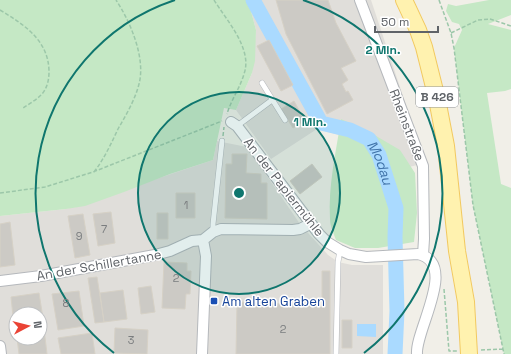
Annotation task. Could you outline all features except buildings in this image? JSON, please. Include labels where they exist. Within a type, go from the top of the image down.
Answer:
[{"type":"main road","name":"B 426","points":[[404,0],[424,47],[437,99],[446,146],[450,199],[457,252],[466,302],[469,354]]},
{"type":"street","name":"Rheinstraße","points":[[360,0],[423,166],[423,255]]},
{"type":"street","name":"An der Papiermühle","points":[[231,125],[310,224],[327,242],[340,250],[358,256],[404,254],[423,255]]},
{"type":"street","name":"An der Schillertanne","points":[[0,281],[41,276],[155,256],[192,241],[203,240],[214,232],[230,229],[293,230],[300,229],[310,224]]},
{"type":"street","points":[[202,354],[206,256],[203,240]]},
{"type":"street","points":[[417,354],[417,345],[429,311],[436,276],[432,262],[423,255]]},
{"type":"street","points":[[0,346],[1,354]]},
{"type":"lane","points":[[262,83],[285,120]]},
{"type":"lane","points":[[231,125],[272,100]]},
{"type":"lane","points":[[214,232],[213,224],[222,141]]},
{"type":"lane","points":[[336,354],[338,262],[340,250]]},
{"type":"path","points":[[93,172],[99,166],[134,97],[141,73],[132,30],[116,0]]},
{"type":"path","points":[[0,193],[45,187],[93,172],[225,120],[229,107],[245,74],[247,59],[238,36],[214,0]]},
{"type":"path","points":[[439,0],[451,33],[460,91],[473,205],[504,354]]},
{"type":"path","points":[[0,10],[22,24],[41,44],[47,55],[48,75],[46,86],[41,95],[23,108]]},
{"type":"path","points":[[451,33],[478,20],[490,20],[511,26]]},
{"type":"path","points":[[222,141],[231,125]]},
{"type":"shaded area","points":[[248,0],[371,0],[406,105],[421,164],[382,174],[365,142],[317,129],[271,159],[236,110],[252,73],[256,30]]},
{"type":"shaded area","points":[[217,141],[247,147],[300,224],[328,255],[338,262],[352,265],[383,265],[383,354],[0,354],[0,216],[66,209],[213,160]]},
{"type":"green space","points":[[0,0],[248,0],[256,30],[255,61],[252,73],[236,110],[224,108],[213,160],[170,174],[85,206],[0,216]]},
{"type":"green space","points":[[489,0],[511,0],[511,15],[488,24],[511,30],[511,89],[487,93],[501,184],[511,188],[511,354],[504,354],[473,205],[454,48],[462,30],[459,24],[452,22],[446,11],[448,4],[456,6]]},
{"type":"green space","points":[[341,119],[371,133],[400,150],[415,173],[417,213],[414,242],[378,248],[355,248],[336,240],[330,222],[330,194]]},
{"type":"water","points":[[357,324],[376,324],[376,337],[357,336]]},
{"type":"waterway","name":"Modau","points":[[253,0],[321,123],[350,130],[369,139],[379,155],[396,208],[395,237],[397,311],[395,354]]},
{"type":"place","name":"Am alten Graben","points":[[214,301]]}]
